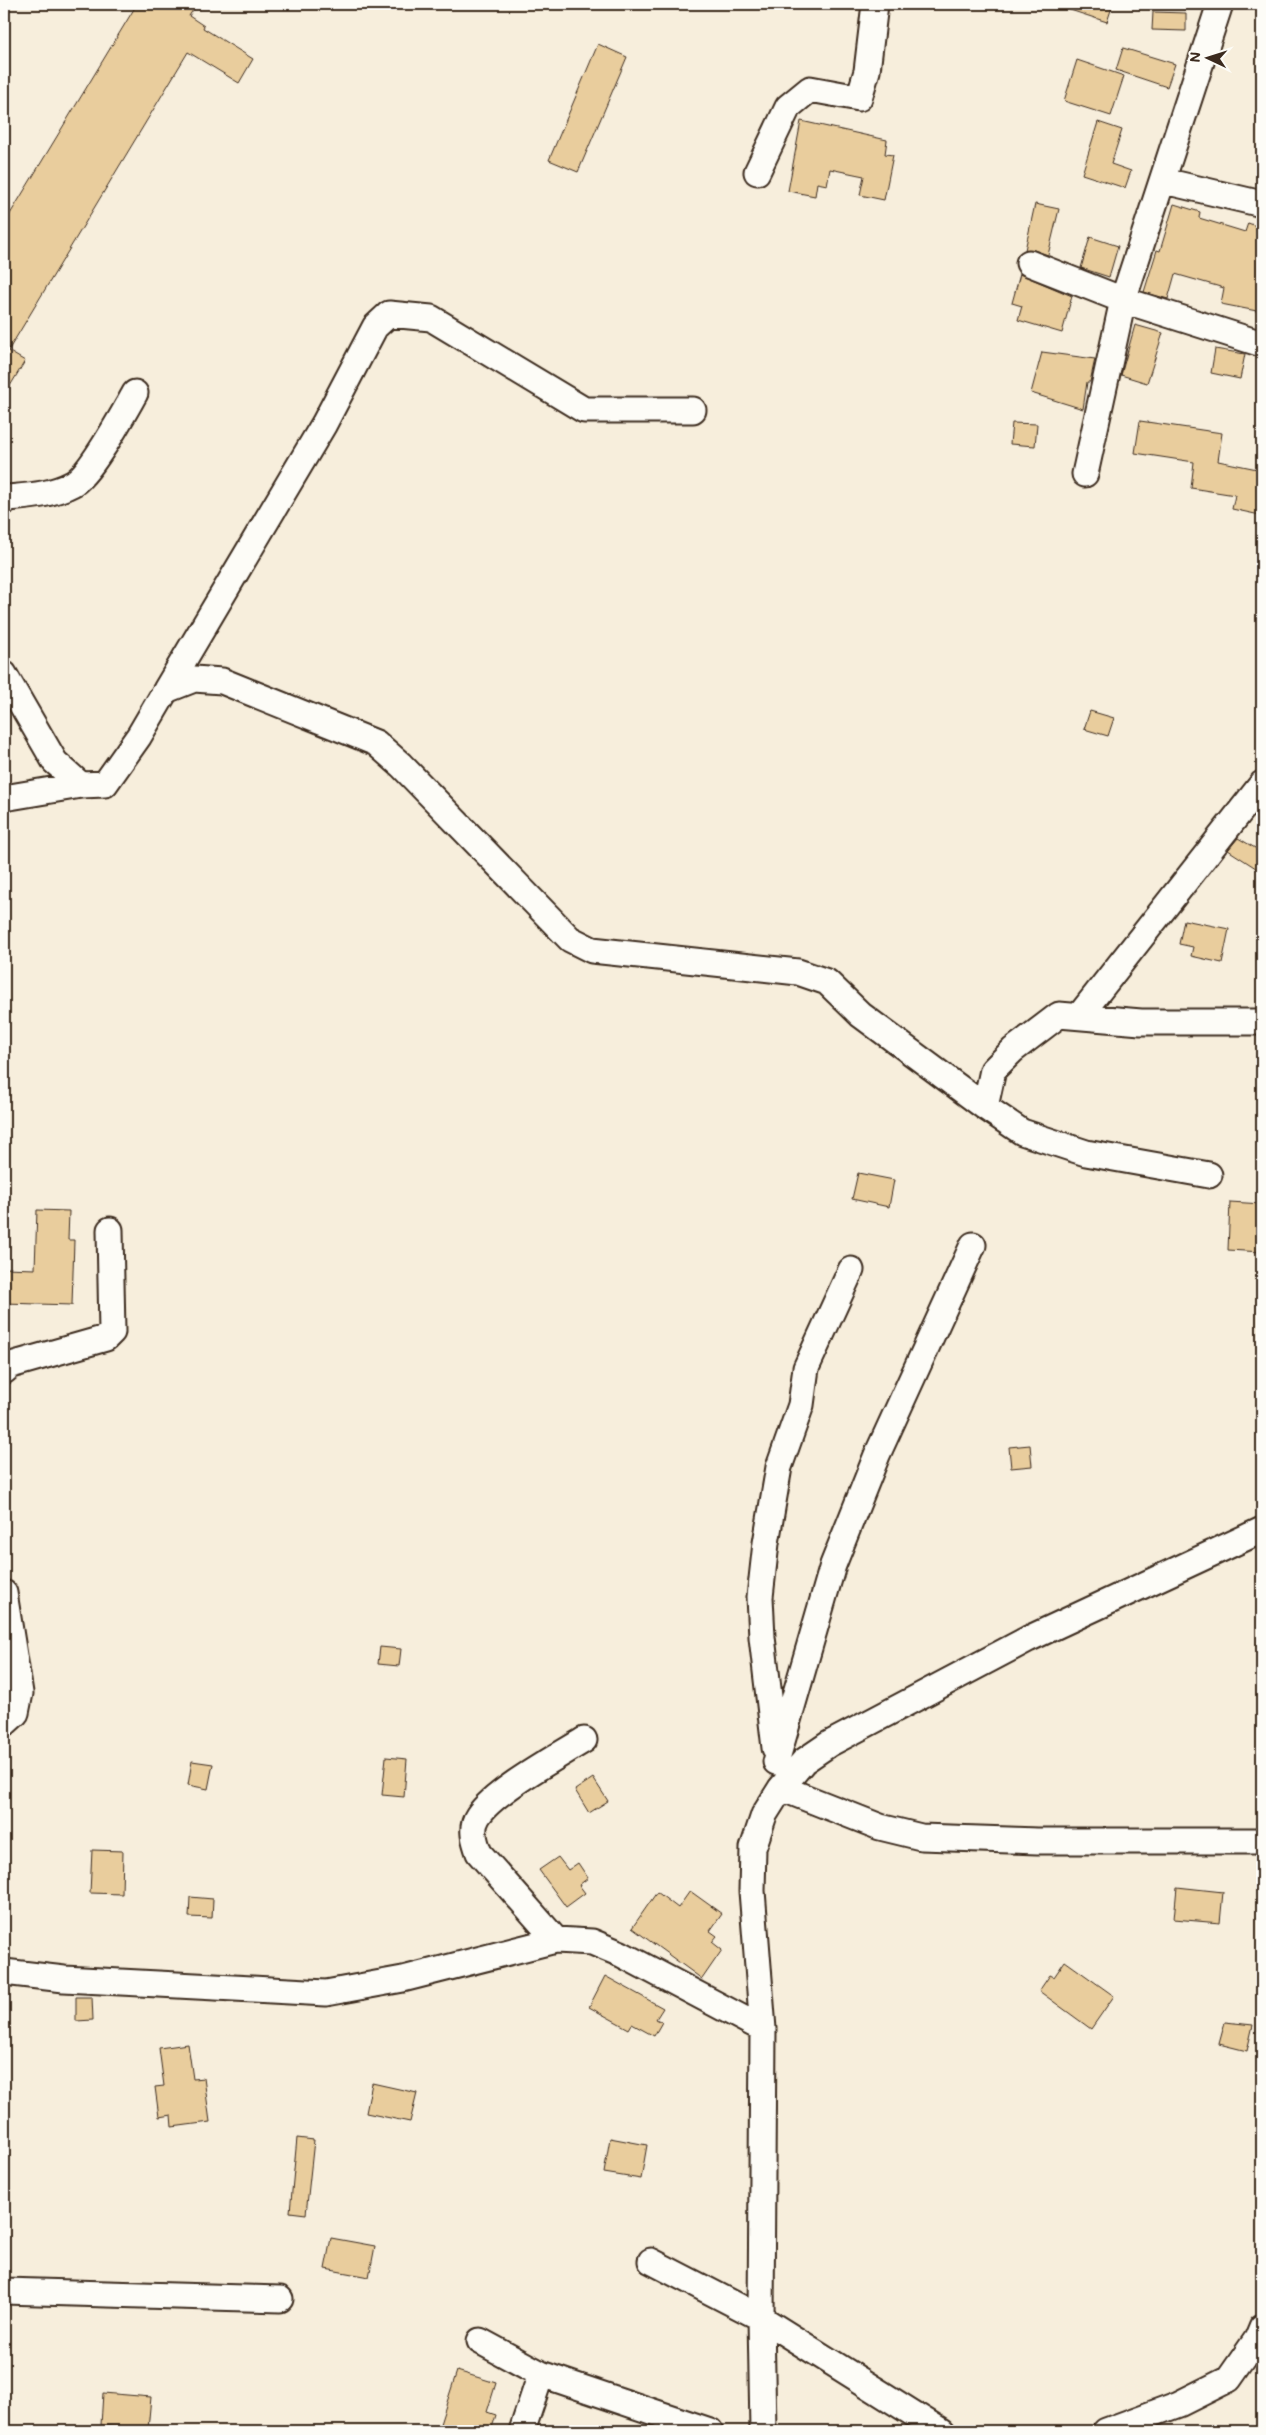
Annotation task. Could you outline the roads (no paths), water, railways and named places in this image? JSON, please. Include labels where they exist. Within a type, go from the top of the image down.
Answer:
[{"type":"street","points":[[757,172],[788,107],[810,89],[859,98],[867,71],[875,4]]},
{"type":"street","points":[[1085,474],[1123,300],[1164,181],[1220,4]]},
{"type":"street","points":[[1164,181],[1262,204]]},
{"type":"street","points":[[1028,263],[1123,300],[1262,344]]},
{"type":"street","points":[[4,798],[81,785],[105,784],[139,736],[324,424],[376,327],[389,314],[431,318],[584,410],[693,410]]},
{"type":"street","points":[[4,502],[8,498],[44,495],[74,484],[104,448],[135,393]]},
{"type":"street","points":[[4,674],[54,762],[81,785]]},
{"type":"street","points":[[166,690],[194,679],[222,682],[376,743],[401,765],[570,939],[592,950],[798,972],[827,982],[861,1015],[985,1107],[1022,1132],[1086,1153],[1209,1175]]},
{"type":"street","points":[[1080,1015],[1262,784]]},
{"type":"street","points":[[985,1107],[993,1070],[1013,1050],[1060,1015],[1080,1015],[1141,1022],[1262,1022]]},
{"type":"street","points":[[4,1371],[11,1365],[106,1338],[112,1332],[110,1230]]},
{"type":"street","points":[[776,1762],[833,1565],[877,1455],[973,1245]]},
{"type":"street","points":[[781,1788],[776,1762],[772,1712],[762,1637],[760,1597],[766,1543],[779,1467],[802,1404],[806,1368],[851,1270]]},
{"type":"street","points":[[763,2431],[761,2318],[763,2029],[752,1891],[753,1848],[764,1815],[781,1788],[804,1761],[828,1744],[1028,1640],[1262,1530]]},
{"type":"street","points":[[4,1593],[20,1693],[16,1713],[4,1724]]},
{"type":"street","points":[[556,1940],[479,1853],[473,1837],[476,1818],[494,1799],[584,1740]]},
{"type":"street","points":[[781,1788],[880,1827],[921,1837],[1037,1841],[1262,1841]]},
{"type":"street","points":[[4,1972],[64,1979],[326,1994],[403,1979],[556,1940],[592,1942],[621,1954],[763,2029]]},
{"type":"street","points":[[651,2260],[761,2318],[941,2431]]},
{"type":"street","points":[[4,2291],[280,2300]]},
{"type":"street","points":[[1106,2431],[1179,2404],[1229,2379],[1257,2339],[1262,2326]]},
{"type":"street","points":[[480,2341],[541,2374],[710,2431]]},
{"type":"street","points":[[522,2431],[541,2374]]}]
